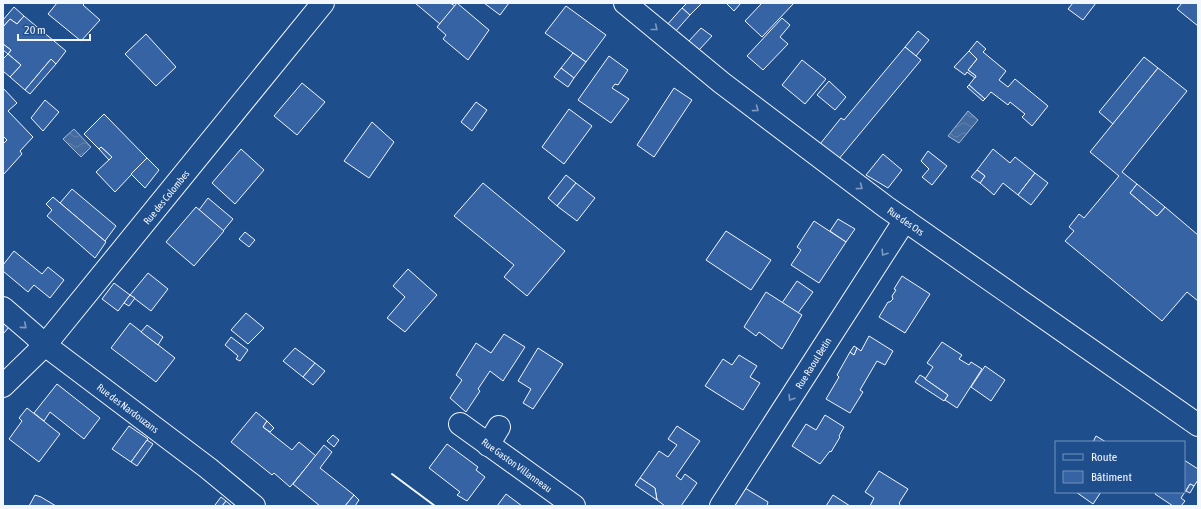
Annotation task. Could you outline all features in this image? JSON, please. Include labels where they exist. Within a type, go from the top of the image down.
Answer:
[{"type":"street","name":"Rue des Colombes","points":[[3,386],[45,345],[323,3]]},
{"type":"street","name":"Rue des Ors","points":[[625,3],[722,84],[905,220],[1198,425]]},
{"type":"street","name":"Rue Raoul Betin","points":[[721,506],[905,220]]},
{"type":"street","name":"Rue des Nardouzans","points":[[3,308],[45,345],[208,468],[254,506]]},
{"type":"street","name":"Rue Gaston Villanneau","points":[[460,424],[493,436],[574,506]]},
{"type":"water","points":[[968,111],[978,120],[959,143],[948,136]]},
{"type":"water","points":[[74,129],[91,147],[81,157],[63,139]]},
{"type":"building","points":[[57,3],[85,3],[83,5],[100,20],[81,41],[48,14]]},
{"type":"building","points":[[415,3],[450,3],[455,6],[440,24]]},
{"type":"building","points":[[457,3],[489,30],[468,60],[443,39],[446,35],[437,27]]},
{"type":"building","points":[[484,3],[509,3],[500,15]]},
{"type":"building","points":[[687,3],[702,3],[690,15],[682,8]]},
{"type":"building","points":[[726,3],[741,3],[734,11]]},
{"type":"building","points":[[762,3],[794,3],[762,37],[745,21]]},
{"type":"building","points":[[1073,3],[1096,3],[1083,20],[1068,9]]},
{"type":"building","points":[[1182,3],[1198,3],[1198,26],[1177,9]]},
{"type":"building","points":[[566,6],[606,35],[586,62],[545,33]]},
{"type":"building","points":[[14,7],[24,16],[17,24],[10,19],[3,27],[3,20]]},
{"type":"building","points":[[682,8],[690,15],[675,32],[666,26]]},
{"type":"building","points":[[24,16],[66,51],[56,64],[51,59],[25,90],[10,77],[21,65],[8,54],[11,50],[3,44],[3,27],[10,19],[17,24]]},
{"type":"building","points":[[782,18],[790,25],[780,37],[788,44],[763,70],[747,56]]},
{"type":"building","points":[[701,28],[712,36],[699,50],[688,42]]},
{"type":"building","points":[[918,31],[929,40],[916,56],[905,47]]},
{"type":"building","points":[[146,34],[176,67],[156,86],[125,54]]},
{"type":"building","points":[[977,41],[986,49],[983,52],[1006,71],[999,80],[1008,87],[1015,79],[1048,106],[1032,126],[1022,117],[1025,114],[1010,102],[1008,105],[991,92],[985,99],[969,85],[976,76],[968,70],[977,59],[969,51]]},
{"type":"building","points":[[3,44],[11,50],[8,54],[3,50]]},
{"type":"building","points":[[905,47],[921,60],[838,160],[820,144],[841,118],[844,120]]},
{"type":"building","points":[[969,51],[977,59],[968,70],[976,76],[975,78],[967,72],[965,75],[954,67]]},
{"type":"building","points":[[573,53],[586,62],[574,78],[561,68]]},
{"type":"building","points":[[8,54],[21,65],[10,77],[3,71],[3,59]]},
{"type":"building","points":[[609,56],[628,70],[618,85],[615,84],[612,88],[629,99],[611,123],[578,100]]},
{"type":"building","points":[[1144,57],[1158,68],[1113,124],[1099,112]]},
{"type":"building","points":[[51,59],[56,64],[30,94],[25,90]]},
{"type":"building","points":[[802,60],[826,79],[805,104],[782,85]]},
{"type":"building","points":[[561,68],[574,78],[568,87],[554,77]]},
{"type":"building","points":[[1158,68],[1187,91],[1122,172],[1137,184],[1130,193],[1157,216],[1165,207],[1198,235],[1198,301],[1187,292],[1162,321],[1065,241],[1074,231],[1069,227],[1079,214],[1084,218],[1119,176],[1090,152]]},
{"type":"building","points":[[829,81],[846,97],[835,110],[817,95]]},
{"type":"building","points":[[302,83],[325,102],[297,135],[274,116]]},
{"type":"building","points":[[969,85],[985,99],[983,101],[967,87]]},
{"type":"building","points":[[3,88],[17,103],[8,111],[33,137],[20,151],[22,154],[3,175],[3,144],[7,140],[3,136]]},
{"type":"building","points":[[674,88],[692,100],[654,157],[637,145]]},
{"type":"building","points":[[45,100],[59,112],[43,131],[31,118]]},
{"type":"building","points":[[476,102],[487,110],[472,131],[461,122]]},
{"type":"building","points":[[569,109],[592,126],[564,164],[542,147]]},
{"type":"building","points":[[104,114],[147,158],[115,192],[96,172],[112,157],[101,147],[99,149],[84,134]]},
{"type":"building","points":[[372,122],[394,142],[369,178],[344,161]]},
{"type":"building","points":[[101,147],[112,157],[109,160],[99,149]]},
{"type":"building","points":[[241,149],[264,170],[235,204],[212,183]]},
{"type":"building","points":[[993,149],[1010,163],[1015,157],[1035,173],[1018,195],[1003,183],[994,195],[980,183],[985,176],[977,170]]},
{"type":"building","points":[[928,151],[947,166],[932,185],[922,177],[929,169],[921,161]]},
{"type":"building","points":[[883,154],[902,170],[888,188],[866,175]]},
{"type":"building","points":[[147,158],[159,170],[145,188],[131,174]]},
{"type":"building","points":[[977,170],[985,176],[980,183],[971,177]]},
{"type":"building","points":[[1035,173],[1048,183],[1031,205],[1018,195]]},
{"type":"building","points":[[566,175],[576,183],[557,206],[548,198]]},
{"type":"building","points":[[483,183],[565,251],[527,296],[504,277],[514,265],[454,216]]},
{"type":"building","points":[[576,183],[595,198],[577,221],[557,206]]},
{"type":"building","points":[[1137,184],[1165,207],[1157,216],[1130,193]]},
{"type":"building","points":[[72,189],[116,226],[105,241],[60,203]]},
{"type":"building","points":[[53,197],[106,242],[95,258],[47,216],[52,210],[46,204]]},
{"type":"building","points":[[208,198],[233,219],[223,231],[199,210]]},
{"type":"building","points":[[196,207],[224,231],[194,266],[166,242]]},
{"type":"building","points":[[838,219],[855,229],[846,242],[830,231]]},
{"type":"building","points":[[814,221],[846,242],[819,283],[791,265],[801,250],[797,247]]},
{"type":"building","points":[[726,231],[771,260],[751,290],[706,260]]},
{"type":"building","points":[[245,232],[255,240],[249,247],[239,239]]},
{"type":"building","points":[[14,251],[42,274],[48,267],[64,280],[50,298],[34,285],[28,292],[3,271],[3,265]]},
{"type":"building","points":[[408,269],[437,295],[405,332],[387,318],[405,297],[393,286]]},
{"type":"building","points":[[148,273],[168,289],[151,311],[130,295]]},
{"type":"building","points":[[902,276],[930,294],[905,333],[879,317],[888,302],[893,299],[892,296],[896,290],[894,289]]},
{"type":"building","points":[[797,281],[813,292],[798,313],[782,303]]},
{"type":"building","points":[[114,283],[130,295],[118,311],[102,299]]},
{"type":"building","points":[[766,292],[802,315],[782,349],[759,332],[756,336],[744,327]]},
{"type":"building","points":[[130,295],[135,298],[129,306],[124,303]]},
{"type":"building","points":[[246,313],[264,328],[248,344],[231,330]]},
{"type":"building","points":[[3,320],[10,326],[3,334]]},
{"type":"building","points":[[130,323],[175,358],[156,382],[111,348]]},
{"type":"building","points":[[147,325],[163,337],[158,345],[141,332]]},
{"type":"building","points":[[504,334],[525,347],[503,381],[490,371],[478,389],[480,391],[466,412],[450,398],[462,380],[456,375],[476,343],[491,353]]},
{"type":"building","points":[[869,336],[893,351],[885,365],[877,361],[860,390],[863,392],[850,413],[826,399],[839,377],[837,375],[850,352],[854,355],[857,348],[861,351]]},
{"type":"building","points":[[231,337],[248,350],[240,361],[236,359],[238,356],[225,345]]},
{"type":"building","points":[[942,342],[962,355],[959,359],[969,365],[971,362],[982,369],[957,408],[945,400],[948,395],[925,379],[933,367],[927,363]]},
{"type":"building","points":[[854,346],[857,348],[854,355],[850,352]]},
{"type":"building","points":[[295,348],[315,363],[303,377],[283,361]]},
{"type":"building","points":[[538,348],[563,364],[533,409],[523,403],[531,389],[518,381]]},
{"type":"building","points":[[739,355],[757,366],[750,377],[760,383],[743,410],[705,386],[723,359],[732,365]]},
{"type":"building","points":[[315,363],[325,371],[313,385],[303,377]]},
{"type":"building","points":[[985,366],[1005,380],[991,401],[971,387]]},
{"type":"building","points":[[920,375],[948,395],[944,401],[915,382]]},
{"type":"building","points":[[57,384],[100,418],[84,439],[50,412],[44,421],[34,413]]},
{"type":"building","points":[[27,408],[60,434],[39,462],[9,439],[22,421],[19,418]]},
{"type":"building","points":[[256,412],[267,421],[263,427],[292,450],[299,442],[316,456],[290,487],[274,473],[272,475],[231,442]]},
{"type":"building","points":[[825,415],[844,427],[831,452],[830,451],[820,464],[792,446],[806,424],[816,430]]},
{"type":"building","points":[[267,421],[274,428],[270,432],[263,427]]},
{"type":"building","points":[[129,426],[148,439],[131,462],[112,449]]},
{"type":"building","points":[[677,426],[700,441],[676,476],[681,480],[685,474],[697,483],[681,506],[665,506],[657,500],[655,488],[640,478],[659,451],[668,457],[677,445],[668,439]]},
{"type":"building","points":[[333,435],[339,440],[334,447],[327,441]]},
{"type":"building","points":[[1096,436],[1104,441],[1094,441]]},
{"type":"building","points":[[147,440],[153,444],[137,466],[131,462]]},
{"type":"building","points":[[447,444],[478,467],[476,470],[485,477],[467,501],[457,495],[460,492],[429,468]]},
{"type":"building","points":[[324,445],[332,452],[320,468],[354,495],[345,506],[320,506],[293,484]]},
{"type":"building","points":[[1185,461],[1198,469],[1198,480],[1194,486],[1190,484],[1185,492]]},
{"type":"building","points":[[879,471],[908,489],[899,503],[899,506],[870,506],[874,498],[865,492]]},
{"type":"building","points":[[640,478],[655,488],[657,500],[635,485]]},
{"type":"building","points":[[1190,484],[1194,486],[1190,493],[1186,491]]},
{"type":"building","points":[[745,488],[768,502],[767,506],[734,506]]},
{"type":"building","points":[[1077,493],[1100,493],[1093,504]]},
{"type":"building","points":[[1184,493],[1181,498],[1185,501],[1181,506],[1173,506],[1155,494]]},
{"type":"building","points":[[506,494],[522,506],[497,506]]},
{"type":"building","points":[[35,495],[41,497],[56,506],[29,506]]},
{"type":"building","points":[[354,495],[359,500],[355,506],[345,506]]},
{"type":"building","points":[[833,495],[850,506],[826,506]]},
{"type":"building","points":[[221,497],[226,501],[222,506],[216,506],[215,505]]},
{"type":"building","points":[[226,501],[232,506],[222,506]]},
{"type":"wall","points":[[392,474],[435,506]]}]
